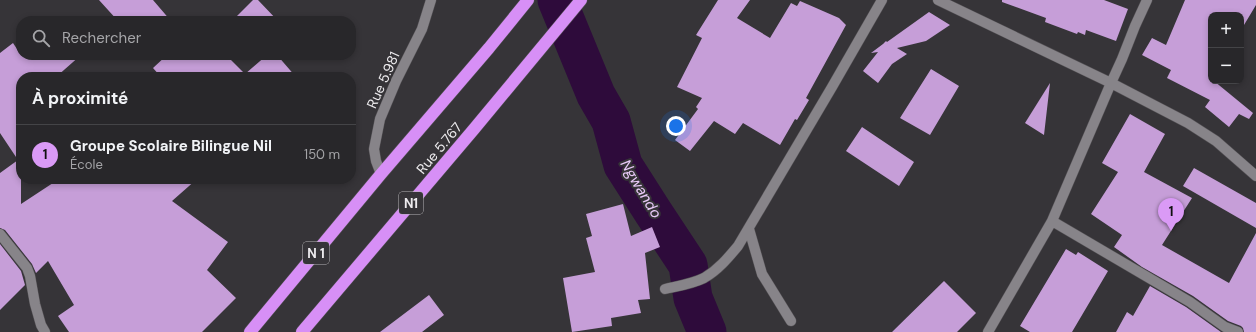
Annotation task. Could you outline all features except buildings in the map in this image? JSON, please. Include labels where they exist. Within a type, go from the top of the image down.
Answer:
[{"type":"highway","name":"N 1","points":[[250,332],[528,0]]},
{"type":"highway","name":"Rue 5.767","points":[[302,332],[581,0]]},
{"type":"street","name":"Rue 5.981","points":[[382,174],[376,161],[374,149],[380,119],[396,81],[422,29],[431,0]]},
{"type":"street","points":[[665,290],[694,282],[705,277],[720,266],[738,246],[882,0]]},
{"type":"street","points":[[938,0],[1111,82],[1188,123],[1216,141],[1256,176]]},
{"type":"street","points":[[988,332],[1052,221],[1135,26],[1148,0]]},
{"type":"street","points":[[1052,221],[1190,302],[1225,327],[1238,332]]},
{"type":"street","points":[[748,229],[762,274],[791,321]]},
{"type":"street","points":[[0,234],[27,268],[37,311],[41,325],[45,332]]},
{"type":"waterway","name":"Ngwando","points":[[557,0],[596,95],[611,121],[623,165],[688,265],[693,298],[707,332]]},
{"type":"place","name":"Groupe Scolaire Bilingue Nil","points":[[1171,231]]}]
